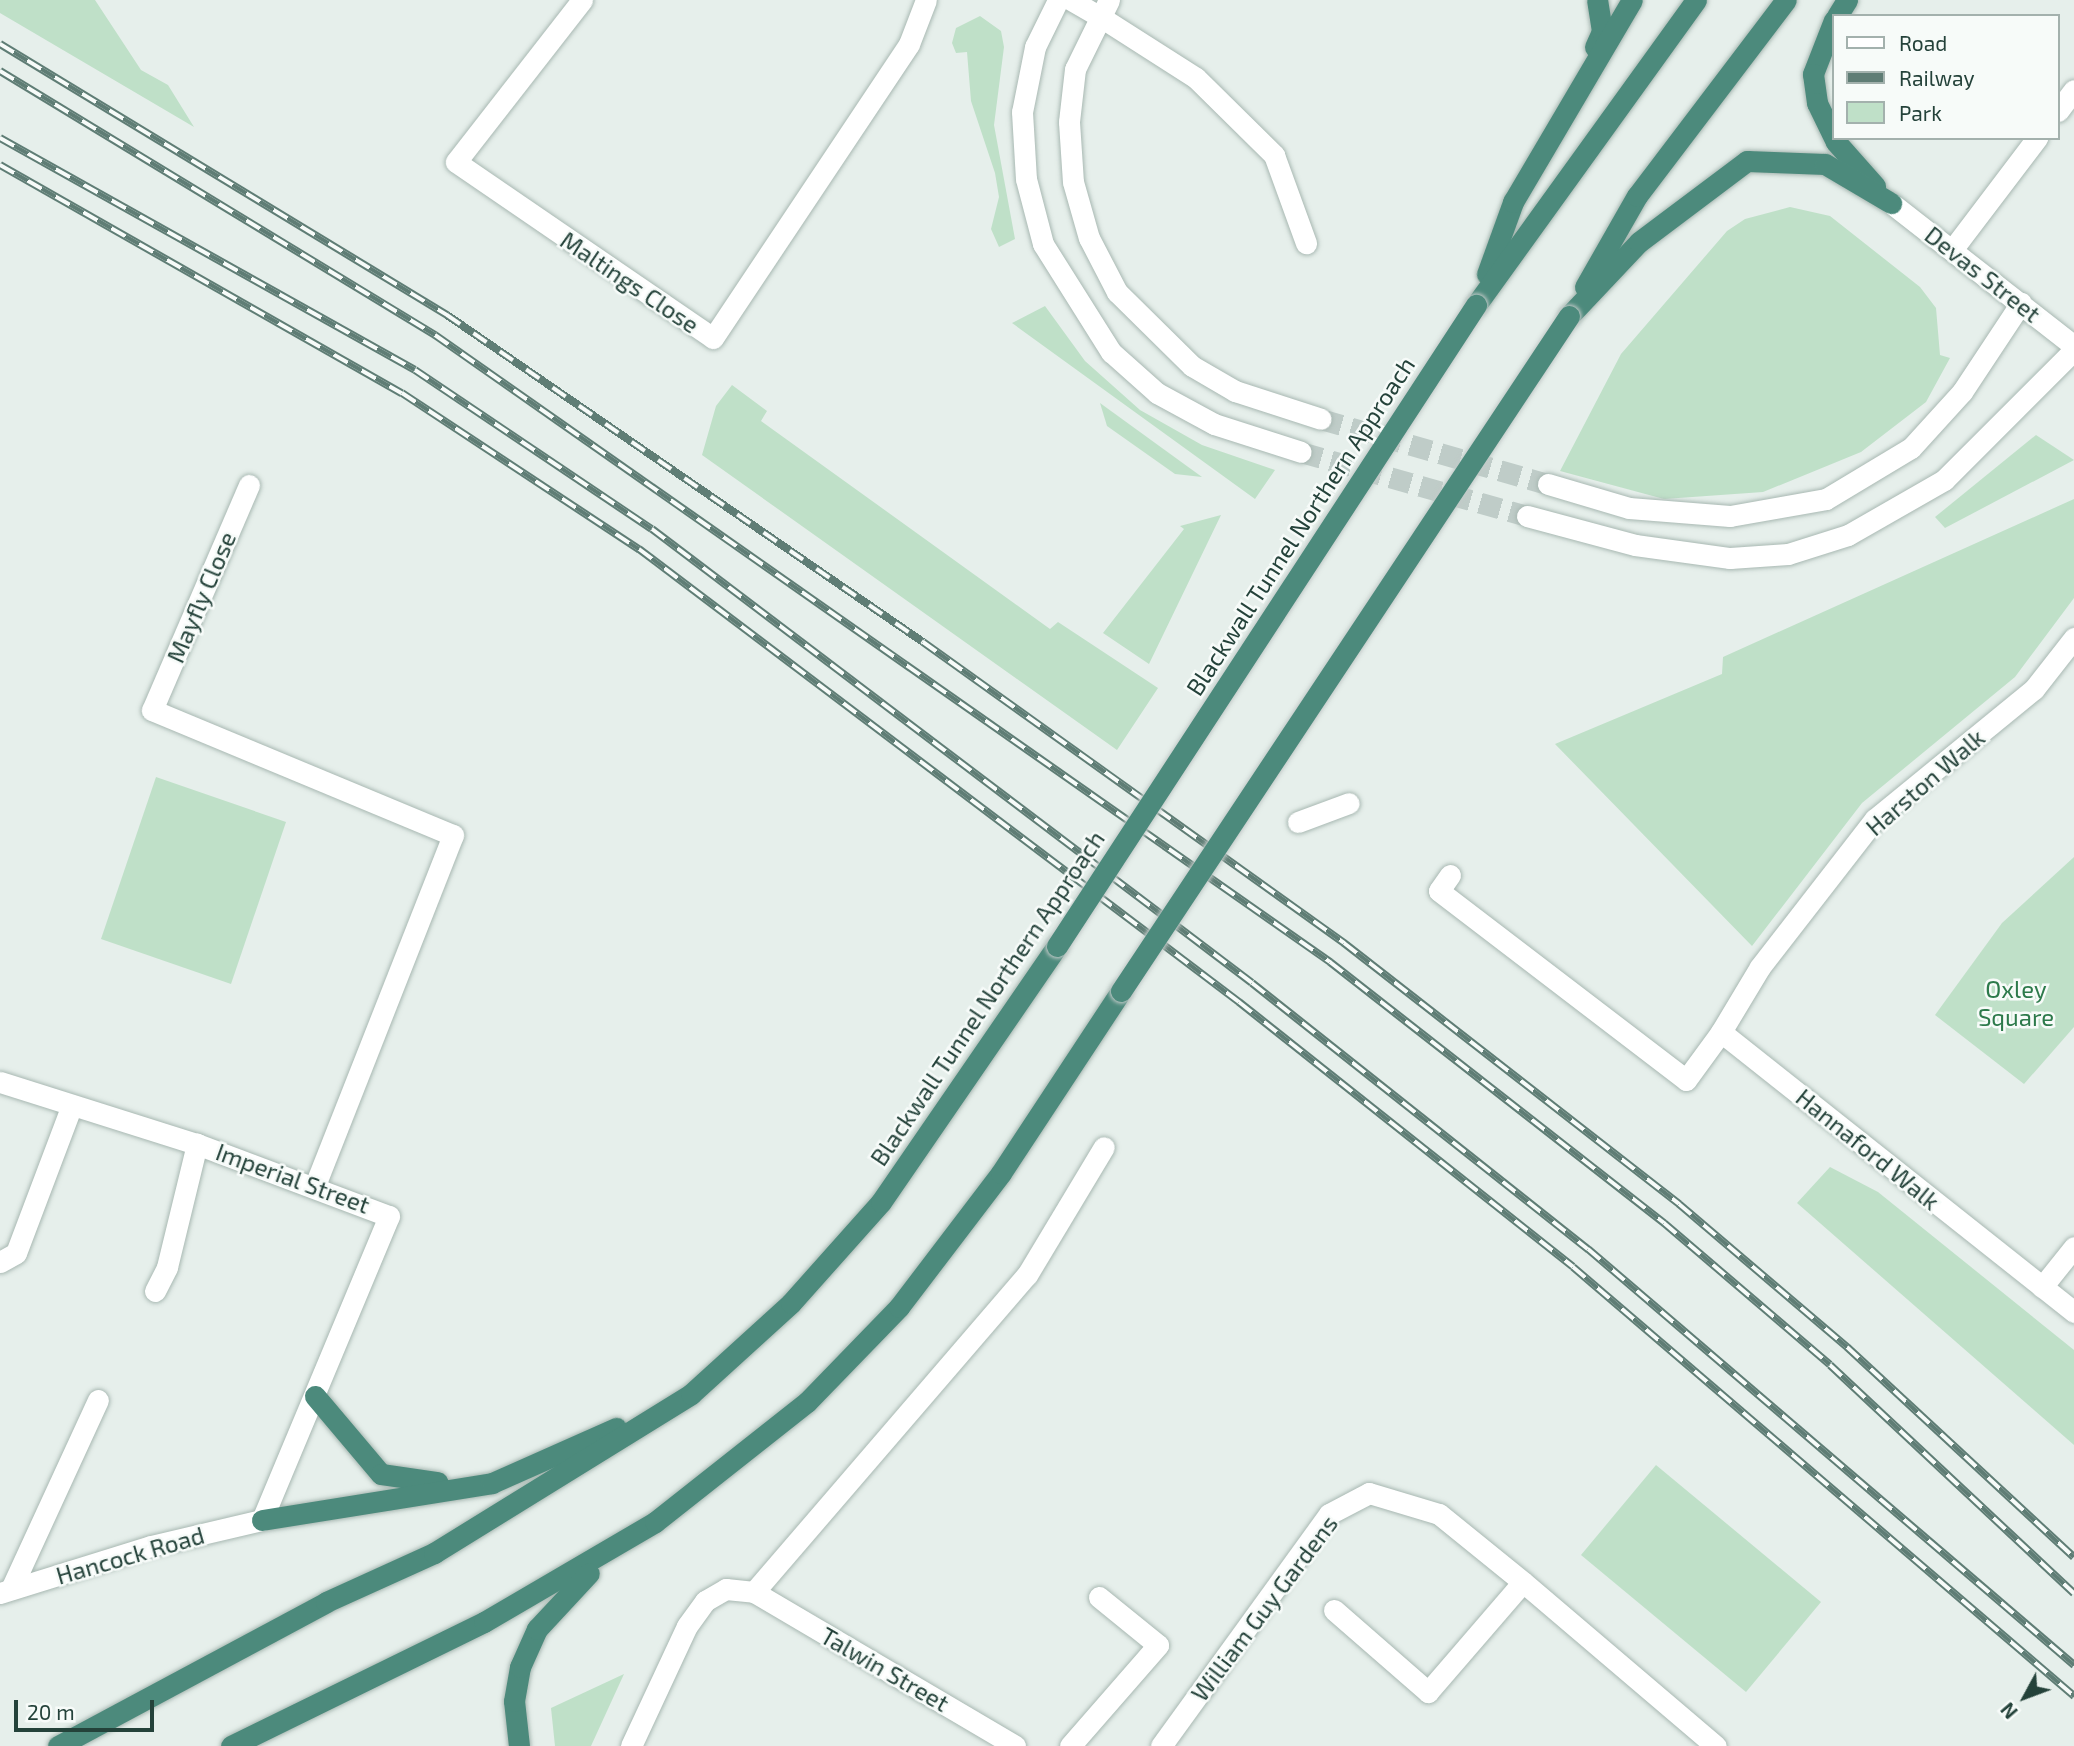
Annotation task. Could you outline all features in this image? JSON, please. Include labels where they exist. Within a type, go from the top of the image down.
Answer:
[{"type":"highway","points":[[1583,75],[1602,32],[1597,0]]},
{"type":"highway","points":[[1476,306],[1513,202],[1583,75],[1632,0]]},
{"type":"highway","name":"Blackwall Tunnel Northern Approach","points":[[58,1746],[326,1602],[435,1553],[691,1394],[791,1303],[881,1202],[1057,946],[1476,306],[1696,0]]},
{"type":"highway","points":[[519,1746],[514,1701],[537,1629],[570,1588],[807,1402],[899,1307],[1001,1173],[1569,316],[1637,197],[1786,0]]},
{"type":"highway","points":[[1832,25],[1812,74],[1817,103],[1832,134]]},
{"type":"highway","points":[[1835,140],[1891,203]]},
{"type":"highway","points":[[1569,316],[1639,242],[1747,161],[1825,164],[1891,203]]},
{"type":"highway","points":[[262,1520],[492,1483],[691,1394]]},
{"type":"highway","points":[[316,1396],[381,1474],[402,1482],[492,1483]]},
{"type":"highway","points":[[231,1746],[484,1622],[655,1522]]},
{"type":"street","name":"Maltings Close","points":[[582,0],[456,162],[713,338],[909,44],[926,0]]},
{"type":"street","points":[[1058,0],[1035,47],[1023,112],[1026,179],[1043,244],[1111,352],[1157,393],[1214,424],[1301,452]]},
{"type":"street","points":[[1071,0],[1104,8],[1196,78],[1274,155],[1306,243]]},
{"type":"street","points":[[1104,8],[1076,69],[1070,146],[1089,238],[1117,292],[1192,366],[1235,391],[1321,419]]},
{"type":"street","points":[[2060,108],[2074,90]]},
{"type":"street","points":[[1952,250],[2035,140]]},
{"type":"street","name":"Devas Street","points":[[1891,203],[2021,303],[2074,348]]},
{"type":"street","points":[[1548,484],[1629,508],[1730,516],[1826,499],[1911,448],[1962,392],[2021,303]]},
{"type":"street","points":[[1527,516],[1635,545],[1730,558],[1800,551],[1848,536],[1944,480],[2074,348]]},
{"type":"street","name":"Mayfly Close","points":[[249,485],[152,710],[453,835],[315,1185]]},
{"type":"street","name":"Harston Walk","points":[[1721,1032],[1760,967],[1875,819],[2034,689],[2074,638]]},
{"type":"street","points":[[1298,822],[1349,803]]},
{"type":"street","points":[[1450,875],[1439,891],[1686,1080],[1721,1032]]},
{"type":"street","name":"Hannaford Walk","points":[[1721,1032],[2074,1312]]},
{"type":"street","name":"Imperial Street","points":[[0,1082],[197,1144],[380,1209],[389,1226],[262,1520]]},
{"type":"street","points":[[0,1262],[16,1253],[72,1105]]},
{"type":"street","points":[[155,1290],[167,1267],[197,1144]]},
{"type":"street","points":[[631,1746],[705,1601],[726,1589],[754,1592],[1027,1275],[1104,1147]]},
{"type":"street","points":[[2042,1287],[2074,1247]]},
{"type":"street","points":[[6,1591],[98,1401]]},
{"type":"street","name":"William Guy Gardens","points":[[1161,1746],[1329,1514],[1369,1493],[1439,1514],[1716,1746]]},
{"type":"street","name":"Hancock Road","points":[[6,1591],[262,1520]]},
{"type":"street","points":[[1334,1610],[1427,1692],[1523,1582]]},
{"type":"street","name":"Talwin Street","points":[[754,1592],[1015,1746]]},
{"type":"street","points":[[1070,1746],[1158,1646],[1099,1597]]},
{"type":"green space","points":[[0,0],[95,0],[141,70],[168,85],[194,127],[0,13]]},
{"type":"green space","points":[[980,16],[1001,31],[1004,47],[994,125],[1015,239],[999,247],[991,229],[999,197],[995,173],[971,101],[967,52],[956,53],[952,43],[956,28]]},
{"type":"green space","points":[[1790,207],[1830,216],[1920,287],[1936,308],[1940,355],[1950,358],[1926,402],[1861,452],[1763,492],[1664,499],[1560,471],[1621,354],[1727,231],[1745,219]]},
{"type":"green space","points":[[1045,306],[1085,361],[1140,410],[1202,445],[1275,470],[1255,499],[1012,323]]},
{"type":"green space","points":[[732,385],[767,411],[761,421],[1050,629],[1058,622],[1158,688],[1117,750],[702,455],[716,406]]},
{"type":"green space","points":[[1100,403],[1202,477],[1175,474],[1107,426]]},
{"type":"green space","points":[[2036,435],[2074,460],[1945,528],[1935,517]]},
{"type":"green space","points":[[2074,499],[2074,598],[2015,677],[1862,803],[1752,946],[1555,744],[1722,674],[1723,657]]},
{"type":"green space","points":[[1221,515],[1149,664],[1103,633],[1184,529],[1180,526]]},
{"type":"green space","points":[[156,777],[286,822],[231,984],[101,939]]},
{"type":"green space","name":"Oxley Square","points":[[2074,857],[2074,1027],[2024,1084],[1935,1015],[2002,923]]},
{"type":"green space","points":[[1830,1167],[1878,1192],[2074,1350],[2074,1445],[1797,1203]]},
{"type":"green space","points":[[1656,1465],[1821,1602],[1746,1692],[1581,1555]]},
{"type":"green space","points":[[624,1674],[591,1746],[555,1746],[551,1708]]},
{"type":"tunnel","points":[[1321,419],[1548,484]]},
{"type":"tunnel","points":[[1301,452],[1527,516]]},
{"type":"railway","points":[[0,44],[447,315],[923,642],[1344,943],[1679,1204],[1847,1347],[2074,1557]]},
{"type":"railway","points":[[0,71],[435,335],[1330,962],[1664,1223],[1830,1365],[2074,1593]]},
{"type":"railway","points":[[0,138],[415,370],[652,529],[1252,983],[1588,1249],[2074,1665]]},
{"type":"railway","points":[[0,165],[402,393],[639,549],[1239,1002],[1573,1267],[2074,1696]]}]
